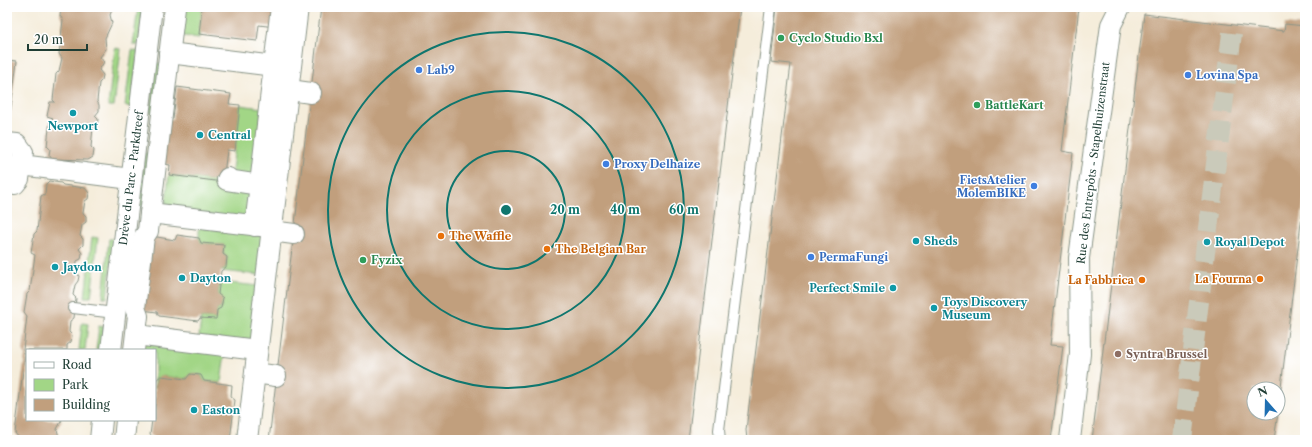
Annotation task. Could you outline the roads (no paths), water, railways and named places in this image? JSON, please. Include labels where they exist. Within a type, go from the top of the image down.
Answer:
[{"type":"street","name":"Drève du Parc - Parkdreef","points":[[111,349],[152,7]]},
{"type":"street","points":[[175,7],[148,231],[144,237],[135,308],[138,316],[135,342],[257,350]]},
{"type":"street","points":[[246,440],[255,373],[266,228],[280,89],[274,66],[281,7]]},
{"type":"street","points":[[266,228],[260,185],[298,7]]},
{"type":"street","name":"Rue des Entrepôts - Stapelhuizenstraat","points":[[1070,440],[1080,354],[1079,258],[1111,25],[1120,7]]},
{"type":"street","points":[[169,53],[274,66]]},
{"type":"street","points":[[280,89],[311,93]]},
{"type":"street","points":[[7,143],[17,144],[22,149],[18,182],[12,185],[7,184]]},
{"type":"street","points":[[1077,161],[1094,148]]},
{"type":"street","points":[[21,165],[131,179]]},
{"type":"street","points":[[228,178],[227,180],[260,185]]},
{"type":"street","points":[[150,213],[266,228],[294,234]]},
{"type":"street","points":[[255,373],[276,376]]},
{"type":"street","points":[[100,440],[102,421]]},
{"type":"street","points":[[124,440],[126,421]]},
{"type":"lane","points":[[720,440],[719,430],[771,7]]},
{"type":"lane","points":[[73,308],[115,313]]},
{"type":"tunnel","points":[[1182,440],[1233,25]]},
{"type":"place","name":"Cyclo Studio Bxl","points":[[781,38]]},
{"type":"place","name":"Lab9","points":[[419,70]]},
{"type":"place","name":"Lovina Spa","points":[[1188,75]]},
{"type":"place","name":"BattleKart","points":[[977,105]]},
{"type":"place","name":"Newport","points":[[73,113]]},
{"type":"place","name":"Central","points":[[200,135]]},
{"type":"place","name":"Proxy Delhaize","points":[[606,164]]},
{"type":"place","name":"FietsAtelier MolemBIKE","points":[[1034,186]]},
{"type":"place","name":"The Waffle","points":[[441,236]]},
{"type":"place","name":"Sheds","points":[[916,241]]},
{"type":"place","name":"Royal Depot","points":[[1207,242]]},
{"type":"place","name":"The Belgian Bar","points":[[547,249]]},
{"type":"place","name":"PermaFungi","points":[[811,257]]},
{"type":"place","name":"Fyzix","points":[[363,260]]},
{"type":"place","name":"Jaydon","points":[[55,267]]},
{"type":"place","name":"Dayton","points":[[182,278]]},
{"type":"place","name":"La Fourna","points":[[1260,279]]},
{"type":"place","name":"La Fabbrica","points":[[1142,280]]},
{"type":"place","name":"Perfect Smile","points":[[893,288]]},
{"type":"place","name":"Toys Discovery Museum","points":[[934,308]]},
{"type":"place","name":"Syntra Brussel","points":[[1118,354]]},
{"type":"place","name":"Easton","points":[[194,410]]}]
